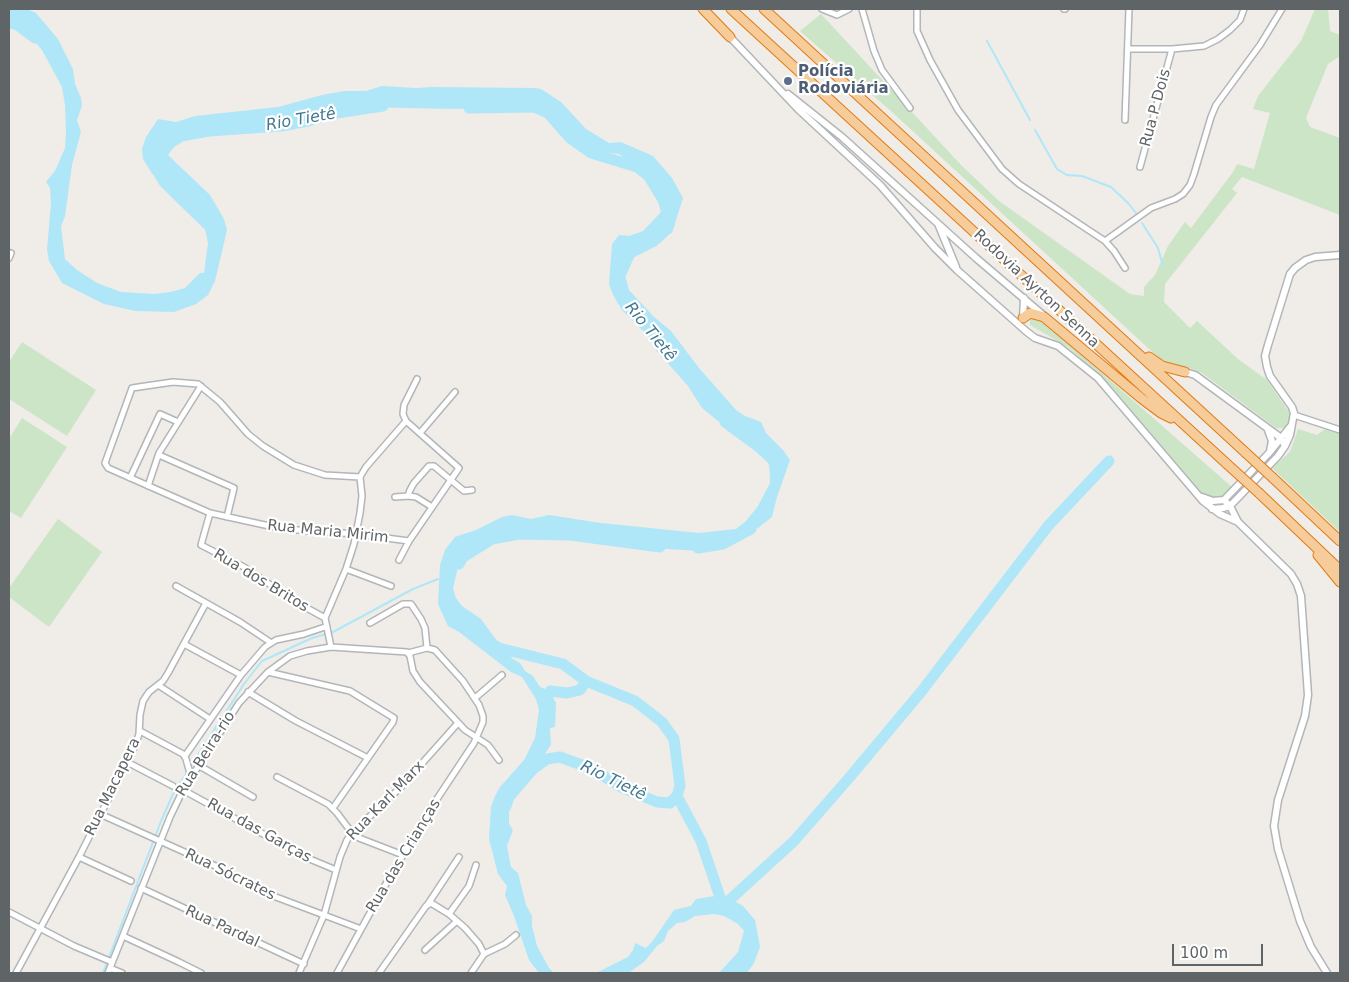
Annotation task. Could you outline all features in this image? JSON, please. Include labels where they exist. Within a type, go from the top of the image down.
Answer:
[{"type":"highway","points":[[703,9],[730,37]]},
{"type":"highway","name":"Rodovia Ayrton Senna","points":[[731,9],[1259,493],[1340,570]]},
{"type":"highway","name":"Rodovia Ayrton Senna","points":[[764,9],[1340,541]]},
{"type":"highway","points":[[1053,275],[1074,288],[1153,360],[1171,369],[1185,372]]},
{"type":"highway","points":[[1023,318],[1030,313],[1044,316],[1140,398],[1161,413],[1180,422]]},
{"type":"highway","points":[[1177,390],[1175,380],[1177,376],[1185,372]]},
{"type":"highway","points":[[1305,536],[1340,582]]},
{"type":"street","points":[[822,9],[837,15],[849,9]]},
{"type":"street","points":[[862,9],[882,70],[910,108]]},
{"type":"street","points":[[917,9],[917,32],[930,60],[958,110],[1002,169],[1019,184],[1105,241],[1125,268]]},
{"type":"street","points":[[1125,120],[1128,9]]},
{"type":"street","points":[[1128,48],[1172,49],[1204,46],[1230,30],[1240,20],[1244,9]]},
{"type":"street","points":[[1105,241],[1151,208],[1183,194],[1194,174],[1210,116],[1260,45],[1282,9]]},
{"type":"street","points":[[730,37],[798,109],[880,185],[935,248],[957,270],[1027,332],[1035,338],[1058,346],[1098,378],[1196,494],[1212,509],[1228,519],[1238,522]]},
{"type":"street","name":"Rua P Dois","points":[[1140,168],[1172,49]]},
{"type":"street","points":[[768,77],[842,137],[939,225],[1044,316]]},
{"type":"street","points":[[939,225],[957,270]]},
{"type":"street","points":[[1212,509],[1230,506],[1285,446],[1290,435],[1294,416],[1292,407],[1270,376],[1265,356],[1268,345],[1290,274],[1306,260],[1314,257],[1340,255]]},
{"type":"street","points":[[1024,298],[1023,323],[1027,332]]},
{"type":"street","points":[[1185,372],[1195,375],[1281,438],[1285,446]]},
{"type":"street","points":[[399,560],[409,540],[459,468],[406,420],[403,414],[404,405],[417,379]]},
{"type":"street","name":"Rua Maria Mirim","points":[[200,386],[198,384],[173,382],[132,388],[105,462],[108,468],[210,513],[283,529],[409,540]]},
{"type":"street","points":[[148,486],[159,455],[200,386],[220,402],[248,434],[276,455],[294,465],[325,475],[360,477]]},
{"type":"street","points":[[420,433],[455,392]]},
{"type":"street","points":[[130,478],[160,414],[178,422]]},
{"type":"street","points":[[1294,416],[1340,430]]},
{"type":"street","points":[[330,645],[325,618],[346,569],[356,534],[362,496],[360,477],[366,467],[406,420]]},
{"type":"street","points":[[1224,500],[1270,452],[1291,426]]},
{"type":"street","points":[[1266,427],[1272,441],[1270,452]]},
{"type":"street","points":[[159,455],[234,488],[227,517]]},
{"type":"street","points":[[408,496],[414,483],[430,466],[434,466],[464,491],[472,490]]},
{"type":"street","points":[[1196,494],[1206,499],[1224,500],[1230,506],[1238,522],[1291,574],[1301,596],[1308,695],[1305,716],[1278,800],[1274,826],[1278,849],[1300,921],[1311,947],[1327,973]]},
{"type":"street","points":[[395,496],[416,497],[432,507]]},
{"type":"street","name":"Rua dos Britos","points":[[210,513],[201,546],[244,567],[296,602],[325,618]]},
{"type":"street","points":[[346,569],[391,586]]},
{"type":"street","points":[[176,586],[240,622],[270,642]]},
{"type":"street","name":"Rua Macapera","points":[[16,973],[79,857],[139,737],[143,701],[148,692],[158,685],[168,673],[206,603]]},
{"type":"street","points":[[370,623],[403,604],[409,603],[416,610],[426,635],[427,648],[408,653],[413,671],[420,682],[458,723],[475,740],[488,745],[499,760]]},
{"type":"street","points":[[185,756],[241,675],[270,642],[326,628]]},
{"type":"street","points":[[184,644],[241,675]]},
{"type":"street","name":"Rua Beira-rio","points":[[110,966],[159,841],[190,775],[248,692],[268,672],[290,656],[330,645],[399,650],[408,653]]},
{"type":"street","name":"Rua das Crianças","points":[[337,973],[404,855],[475,740],[484,720],[475,698],[463,681],[435,650],[427,648]]},
{"type":"street","points":[[268,672],[350,691],[393,717],[393,722],[332,808]]},
{"type":"street","points":[[475,698],[502,675]]},
{"type":"street","points":[[158,685],[210,719]]},
{"type":"street","points":[[248,692],[322,735],[368,758]]},
{"type":"street","name":"Rua Karl Marx","points":[[299,973],[324,915],[343,849],[352,833],[401,787],[458,723]]},
{"type":"street","points":[[140,731],[185,756],[190,775]]},
{"type":"street","points":[[127,762],[173,786]]},
{"type":"street","points":[[198,765],[253,797]]},
{"type":"street","points":[[277,777],[332,808],[352,833],[366,842],[404,855]]},
{"type":"street","name":"Rua das Garças","points":[[183,790],[305,857],[336,870]]},
{"type":"street","name":"Rua Sócrates","points":[[100,814],[220,868],[265,893],[361,929]]},
{"type":"street","points":[[79,857],[132,881]]},
{"type":"street","points":[[379,973],[430,904],[459,857]]},
{"type":"street","points":[[449,914],[469,886],[476,865]]},
{"type":"street","name":"Rua Pardal","points":[[141,888],[304,964]]},
{"type":"street","points":[[430,904],[449,914],[457,921],[475,938],[484,954]]},
{"type":"street","points":[[9,912],[104,959],[110,966],[122,973]]},
{"type":"street","points":[[425,950],[457,921]]},
{"type":"street","points":[[122,936],[201,973]]},
{"type":"street","points":[[471,973],[484,954],[505,944],[516,936]]},
{"type":"green space","points":[[1315,9],[1328,9],[1330,31],[1340,35],[1340,56],[1328,64],[1306,118],[1310,127],[1340,138],[1340,215],[1242,177],[1232,189],[1237,193],[1165,284],[1164,302],[1190,328],[1197,321],[1238,359],[1267,380],[1289,412],[1289,423],[1286,427],[1282,428],[1276,428],[1202,373],[1186,367],[1170,365],[1160,359],[892,112],[800,31],[821,14],[962,166],[999,201],[1130,294],[1144,296],[1144,287],[1155,275],[1168,246],[1185,222],[1191,228],[1237,164],[1254,169],[1270,113],[1253,109],[1258,96],[1301,41]]},
{"type":"green space","points":[[1033,317],[1038,317],[1233,488],[1222,497],[1212,497],[1202,493],[1109,384],[1068,347],[1030,325],[1030,320]]},
{"type":"green space","points":[[22,342],[96,390],[67,436],[9,399],[9,362]]},
{"type":"green space","points":[[22,418],[67,447],[21,518],[9,511],[9,439]]},
{"type":"green space","points":[[1298,429],[1317,435],[1325,429],[1340,434],[1340,532],[1272,468],[1290,452]]},
{"type":"green space","points":[[58,519],[102,552],[49,627],[9,597],[9,588]]},
{"type":"water","name":"Rio Tietê","points":[[9,9],[27,9],[36,13],[58,39],[73,69],[75,84],[81,98],[82,106],[77,120],[81,132],[72,165],[65,216],[61,226],[65,259],[77,270],[97,283],[121,292],[155,294],[170,292],[185,288],[200,273],[204,273],[208,243],[204,224],[182,199],[171,181],[160,175],[153,175],[143,159],[142,149],[146,137],[158,119],[176,122],[195,116],[278,107],[322,95],[344,91],[366,91],[382,86],[416,88],[535,88],[541,89],[561,102],[586,129],[609,143],[621,142],[653,156],[672,178],[683,198],[672,233],[653,238],[635,247],[627,257],[622,264],[629,290],[654,317],[671,331],[699,368],[736,410],[745,416],[761,422],[766,433],[790,460],[772,517],[758,528],[699,551],[651,548],[638,541],[612,539],[577,532],[492,534],[471,549],[457,571],[453,589],[456,598],[462,606],[481,619],[513,659],[533,676],[540,687],[550,691],[556,703],[555,727],[550,728],[551,745],[537,765],[514,785],[509,812],[509,824],[513,830],[507,846],[511,867],[518,873],[526,905],[532,916],[532,926],[537,946],[549,968],[554,973],[539,973],[529,960],[505,895],[507,886],[498,874],[489,839],[491,807],[495,796],[500,787],[524,760],[535,738],[539,710],[536,699],[522,677],[511,672],[459,632],[448,626],[438,604],[440,565],[445,550],[455,537],[476,530],[502,517],[512,515],[531,519],[549,515],[601,523],[699,533],[736,529],[746,521],[758,506],[770,483],[769,455],[762,442],[748,434],[728,429],[702,408],[688,386],[656,350],[648,336],[622,310],[609,284],[612,244],[619,235],[629,236],[643,231],[661,212],[658,202],[639,171],[630,162],[619,154],[589,150],[577,146],[568,138],[557,123],[553,113],[526,105],[495,105],[483,108],[456,109],[357,107],[304,119],[268,121],[259,126],[246,128],[199,127],[183,134],[168,155],[210,195],[224,219],[227,230],[215,281],[208,295],[196,304],[174,312],[135,311],[104,304],[62,283],[49,261],[47,250],[51,203],[50,188],[46,182],[55,171],[65,148],[65,105],[62,87],[42,50],[16,20],[9,18]]},
{"type":"water","points":[[715,896],[731,899],[743,906],[755,920],[760,947],[754,963],[747,973],[719,973],[738,952],[744,931],[738,924],[724,916],[714,914],[695,916],[685,922],[677,923],[668,931],[664,941],[657,946],[644,962],[628,973],[596,973],[628,957],[635,943],[646,948],[674,910],[691,906],[696,899]]},
{"type":"waterway","name":"Rio Tietê","points":[[9,22],[19,26],[35,38]]},
{"type":"waterway","points":[[987,41],[1030,120]]},
{"type":"waterway","name":"Rio Tietê","points":[[167,145],[181,136],[209,131],[281,126],[308,121],[330,114],[383,106]]},
{"type":"waterway","name":"Rio Tietê","points":[[469,108],[534,107],[548,113],[570,138],[591,153],[637,167],[646,174]]},
{"type":"waterway","points":[[1035,130],[1057,169],[1067,175],[1082,176],[1111,187],[1136,213]]},
{"type":"waterway","name":"Rio Tietê","points":[[157,162],[157,170],[164,182],[207,224]]},
{"type":"waterway","points":[[1142,223],[1158,248],[1163,266]]},
{"type":"waterway","name":"Rio Tietê","points":[[618,280],[630,253],[654,241],[669,225]]},
{"type":"waterway","name":"Rio Tietê","points":[[725,422],[759,447],[773,460],[776,470]]},
{"type":"waterway","points":[[677,796],[701,841],[723,906],[794,841],[849,778],[921,692],[1048,526],[1109,461]]},
{"type":"waterway","name":"Rio Tietê","points":[[698,548],[723,544],[751,529]]},
{"type":"waterway","name":"Rio Tietê","points":[[459,564],[463,557],[492,539],[519,534],[570,535],[660,547]]},
{"type":"waterway","points":[[190,767],[244,684],[262,661],[312,638],[333,632],[413,589],[438,579]]},
{"type":"waterway","name":"Rio Tietê","points":[[491,644],[499,648],[563,664],[586,681],[635,701],[662,722],[674,739],[680,786],[677,796],[670,803],[657,802],[623,788],[590,768],[560,757],[547,759],[533,769],[509,797],[506,806]]},
{"type":"waterway","points":[[550,691],[567,693],[580,690],[586,681]]},
{"type":"waterway","points":[[103,973],[161,821],[173,794],[188,771]]},
{"type":"place","name":"Polícia Rodoviária","points":[[788,81]]}]
